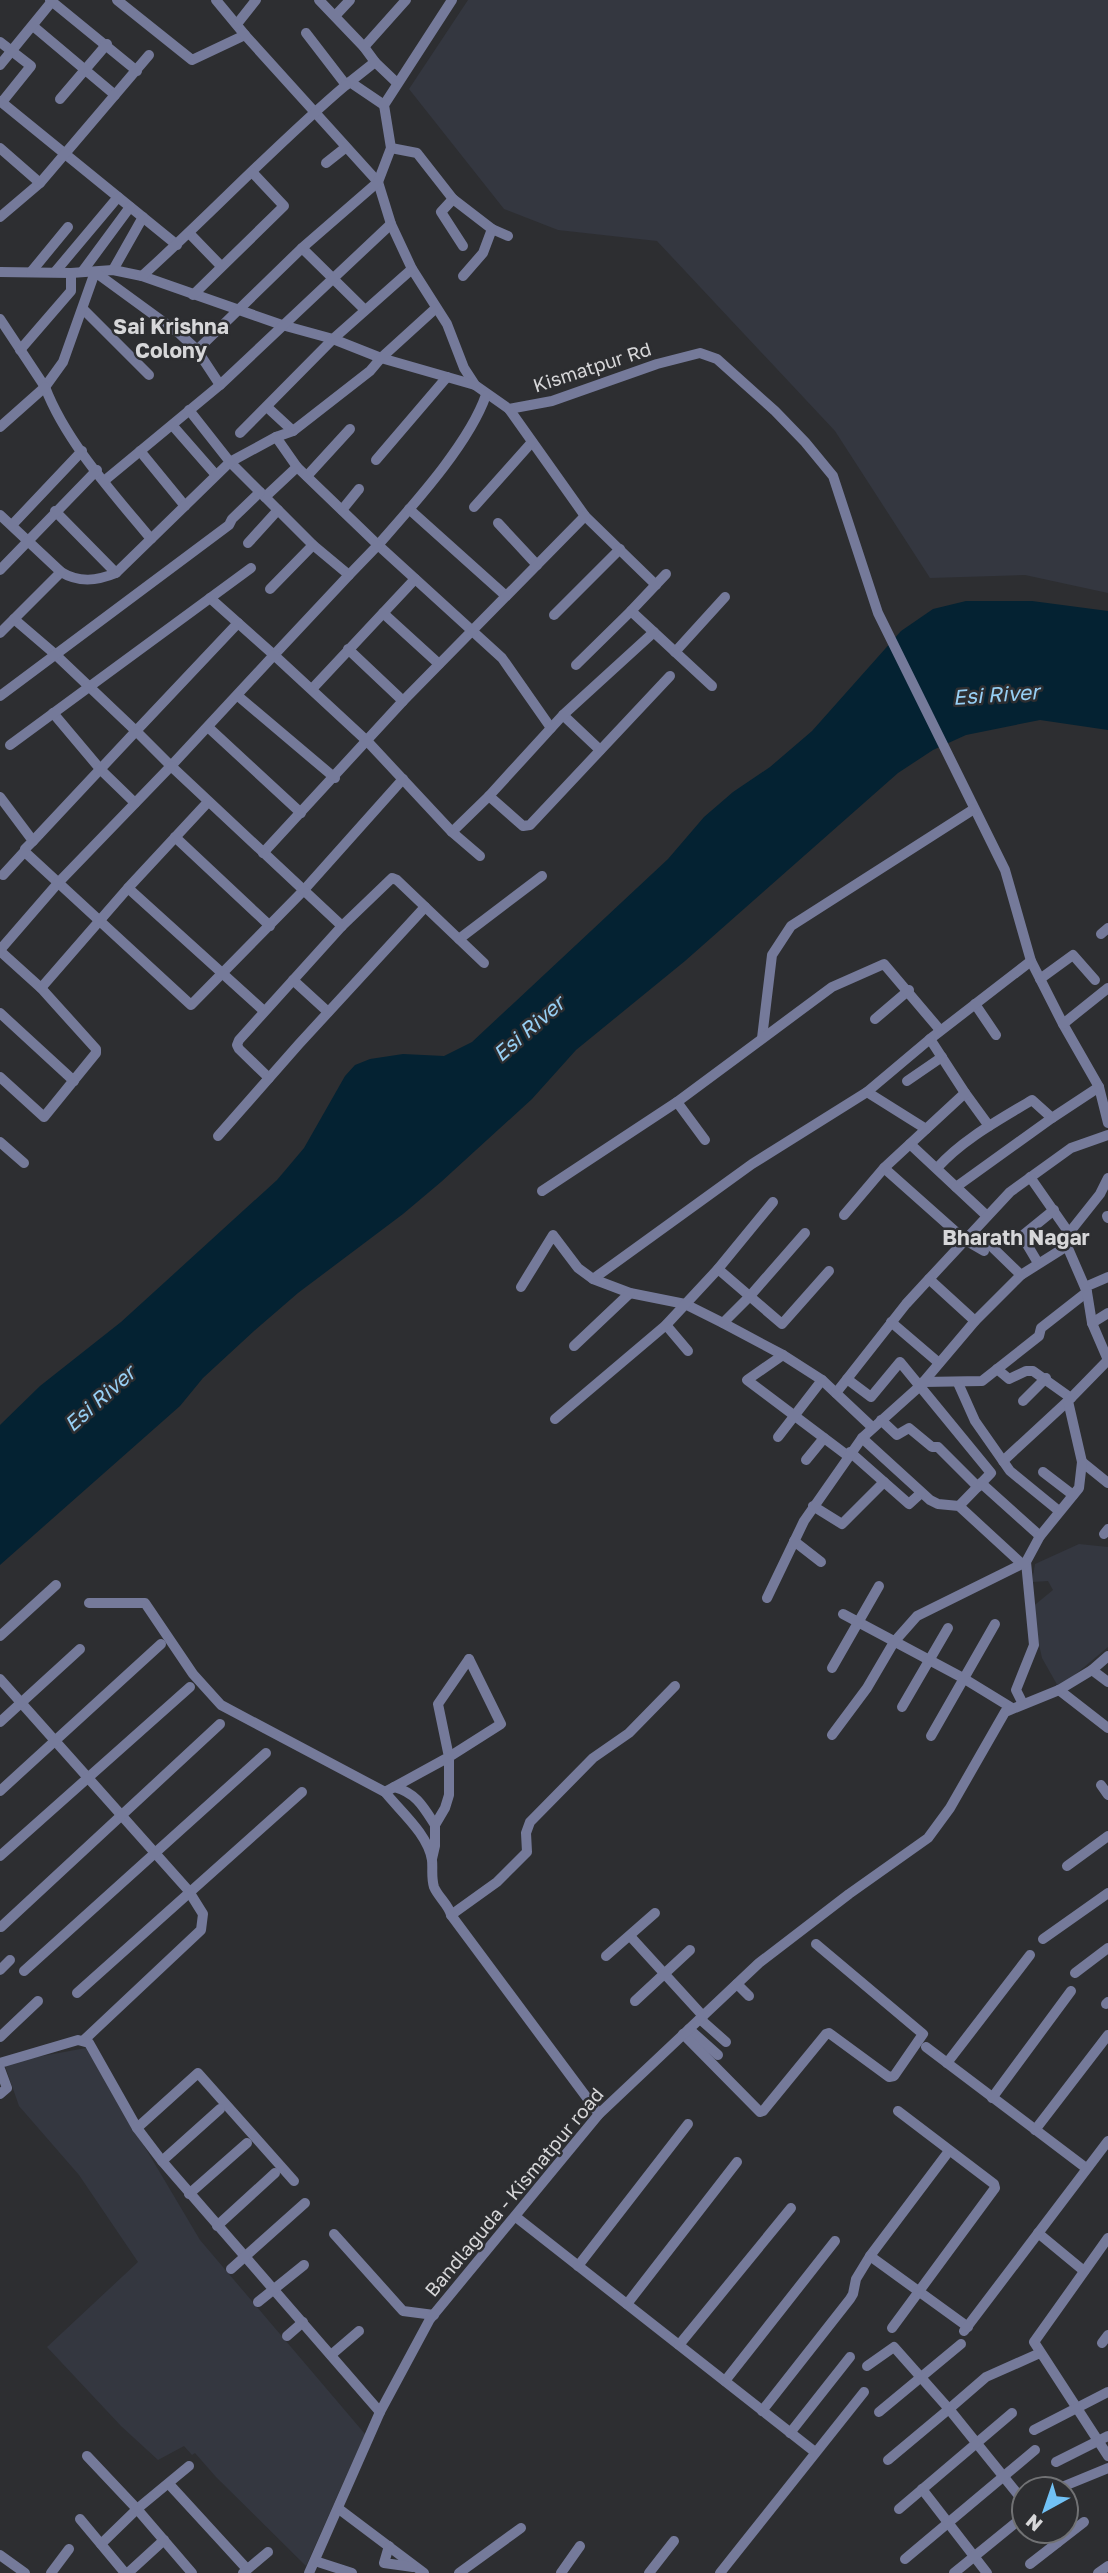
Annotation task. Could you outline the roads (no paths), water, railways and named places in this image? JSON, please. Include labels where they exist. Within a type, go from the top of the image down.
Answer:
[{"type":"street","points":[[0,65],[52,0],[137,71]]},
{"type":"street","points":[[117,0],[192,60],[245,35]]},
{"type":"street","points":[[236,24],[256,0]]},
{"type":"street","points":[[319,0],[397,83]]},
{"type":"street","points":[[335,16],[351,0]]},
{"type":"street","points":[[364,47],[406,0]]},
{"type":"street","points":[[197,350],[302,248],[378,182],[391,148],[384,105],[451,0]]},
{"type":"street","points":[[221,2],[245,35],[378,182],[391,224],[412,269],[453,337],[464,368],[475,384],[486,395],[509,409],[585,516],[656,585]]},
{"type":"street","points":[[33,26],[115,94]]},
{"type":"street","points":[[306,33],[348,84],[384,105]]},
{"type":"street","points":[[0,42],[31,66],[1,102],[177,245]]},
{"type":"street","points":[[60,99],[107,44]]},
{"type":"street","points":[[0,217],[40,183],[149,55]]},
{"type":"street","points":[[142,276],[190,234],[314,112],[375,62]]},
{"type":"street","points":[[0,148],[40,183]]},
{"type":"street","points":[[326,163],[345,148]]},
{"type":"street","points":[[391,148],[417,153],[453,199],[492,229],[508,236]]},
{"type":"street","points":[[193,295],[284,206],[252,172]]},
{"type":"street","points":[[55,272],[118,197]]},
{"type":"street","points":[[453,199],[441,212],[463,246]]},
{"type":"street","points":[[20,350],[71,291],[77,272],[130,207]]},
{"type":"street","points":[[113,270],[143,217]]},
{"type":"street","points":[[104,481],[220,385],[391,224]]},
{"type":"street","points":[[31,271],[68,226]]},
{"type":"street","points":[[463,276],[483,253],[492,229]]},
{"type":"street","points":[[190,234],[221,266]]},
{"type":"street","points":[[302,248],[365,310]]},
{"type":"street","points":[[240,433],[333,339],[412,269]]},
{"type":"street","points":[[0,272],[113,270],[142,276],[282,325],[333,339],[381,358],[475,384]]},
{"type":"street","points":[[0,427],[44,387],[63,362],[95,272]]},
{"type":"street","points":[[95,272],[180,334],[197,350],[220,385]]},
{"type":"street","points":[[0,515],[61,572],[74,579],[103,578],[116,573],[215,474],[230,462],[293,430],[359,381],[436,308]]},
{"type":"street","points":[[83,309],[149,375]]},
{"type":"street","points":[[0,319],[44,387],[54,412],[150,539]]},
{"type":"street","name":"Kismatpur Rd","points":[[509,409],[552,401],[688,354],[700,353],[717,359],[775,411],[812,450],[833,476],[878,613],[1005,870],[1031,961],[1099,1087],[1108,1123]]},
{"type":"street","points":[[376,460],[447,377]]},
{"type":"street","points":[[2,1083],[44,1117],[96,1053],[96,1049],[1,946],[58,883],[209,728],[410,509],[474,426],[486,395]]},
{"type":"street","points":[[267,407],[293,430]]},
{"type":"street","points":[[189,410],[230,462],[313,545],[349,575]]},
{"type":"street","points":[[173,426],[215,474]]},
{"type":"street","points":[[307,476],[351,429]]},
{"type":"street","points":[[276,437],[297,467],[502,658],[551,728]]},
{"type":"street","points":[[474,507],[532,442]]},
{"type":"street","points":[[12,525],[82,451]]},
{"type":"street","points":[[140,451],[185,506]]},
{"type":"street","points":[[0,696],[229,525],[232,519],[297,467]]},
{"type":"street","points":[[0,570],[97,470]]},
{"type":"street","points":[[342,510],[359,489]]},
{"type":"street","points":[[410,509],[506,596]]},
{"type":"street","points":[[248,543],[278,510]]},
{"type":"street","points":[[55,512],[116,573]]},
{"type":"street","points":[[263,853],[335,778],[403,701],[585,516]]},
{"type":"street","points":[[498,523],[537,565]]},
{"type":"street","points":[[270,589],[313,545]]},
{"type":"street","points":[[554,615],[620,548]]},
{"type":"street","points":[[10,744],[251,568]]},
{"type":"street","points":[[0,633],[61,572]]},
{"type":"street","points":[[576,665],[666,574]]},
{"type":"street","points":[[312,689],[415,579]]},
{"type":"street","points":[[675,652],[725,597]]},
{"type":"street","points":[[210,598],[368,742],[452,832],[480,856]]},
{"type":"street","points":[[631,611],[712,686]]},
{"type":"street","points":[[383,613],[439,664]]},
{"type":"street","points":[[0,615],[56,655],[207,803],[342,926]]},
{"type":"street","points":[[3,876],[238,623]]},
{"type":"street","points":[[452,832],[563,715],[654,632]]},
{"type":"street","points":[[348,649],[403,701]]},
{"type":"street","points":[[489,796],[526,827],[670,676]]},
{"type":"street","points":[[238,696],[335,778]]},
{"type":"street","points":[[53,713],[101,770],[135,803]]},
{"type":"street","points":[[563,715],[600,750]]},
{"type":"street","points":[[209,728],[302,813]]},
{"type":"street","points":[[25,851],[189,1005],[193,1005],[303,891],[403,779]]},
{"type":"street","points":[[0,797],[33,841]]},
{"type":"street","points":[[41,988],[207,803]]},
{"type":"street","points":[[762,1038],[772,954],[791,926],[974,809]]},
{"type":"street","points":[[175,837],[270,926]]},
{"type":"street","points":[[459,939],[542,876]]},
{"type":"street","points":[[269,1077],[237,1045],[264,1011],[342,926],[392,878],[484,963]]},
{"type":"street","points":[[128,888],[264,1011]]},
{"type":"street","points":[[219,1136],[269,1077],[425,907]]},
{"type":"street","points":[[1040,979],[1073,955],[1096,980]]},
{"type":"street","points":[[593,1279],[752,1164],[867,1092],[940,1030],[1031,961]]},
{"type":"street","points":[[542,1191],[677,1102],[832,987],[884,964],[909,990],[940,1030]]},
{"type":"street","points":[[293,979],[328,1012]]},
{"type":"street","points":[[1063,1024],[1108,988]]},
{"type":"street","points":[[875,1019],[909,990]]},
{"type":"street","points":[[975,1004],[996,1035]]},
{"type":"street","points":[[0,1013],[74,1081]]},
{"type":"street","points":[[930,1039],[989,1126]]},
{"type":"street","points":[[908,1081],[942,1057]]},
{"type":"street","points":[[956,1187],[1099,1087]]},
{"type":"street","points":[[867,1092],[926,1129]]},
{"type":"street","points":[[844,1215],[884,1168],[965,1093]]},
{"type":"street","points":[[937,1168],[951,1153],[1032,1100],[1052,1118]]},
{"type":"street","points":[[677,1102],[705,1140]]},
{"type":"street","points":[[836,1393],[891,1322],[1010,1192],[1071,1149],[1108,1135]]},
{"type":"street","points":[[0,1142],[24,1163]]},
{"type":"street","points":[[910,1144],[987,1216]]},
{"type":"street","points":[[884,1168],[965,1241],[987,1248],[1021,1275]]},
{"type":"street","points":[[1030,1177],[1069,1233]]},
{"type":"street","points":[[1003,1461],[1070,1400],[1108,1360],[1092,1322],[1086,1290],[1067,1246],[1069,1233],[1104,1192],[1108,1178]]},
{"type":"street","points":[[555,1419],[666,1325],[718,1269],[773,1202]]},
{"type":"street","points":[[1038,1263],[1022,1236],[1054,1210]]},
{"type":"street","points":[[723,1323],[805,1233]]},
{"type":"street","points":[[521,1287],[553,1235],[578,1268],[593,1279],[630,1293],[685,1304],[783,1354],[897,1435],[909,1428],[932,1447],[938,1447],[1040,1536]]},
{"type":"street","points":[[766,1598],[813,1506],[862,1438],[922,1384],[975,1321],[1021,1275],[1067,1246]]},
{"type":"street","points":[[718,1269],[750,1296],[778,1328],[829,1271]]},
{"type":"street","points":[[922,1384],[982,1381],[1039,1336],[1041,1328],[1086,1290],[1108,1277]]},
{"type":"street","points":[[929,1279],[975,1321]]},
{"type":"street","points":[[574,1346],[630,1293]]},
{"type":"street","points":[[1092,1322],[1108,1313]]},
{"type":"street","points":[[891,1322],[939,1363]]},
{"type":"street","points":[[666,1325],[688,1351]]},
{"type":"street","points":[[783,1354],[747,1380],[849,1454],[909,1504],[921,1493]]},
{"type":"street","points":[[847,1379],[871,1397],[900,1362],[922,1384],[991,1473],[959,1506]]},
{"type":"street","points":[[832,1735],[867,1688],[894,1642],[917,1616],[1024,1563],[1040,1536],[1079,1488],[1082,1462],[1070,1400],[1046,1378],[1033,1371],[1026,1371],[1009,1380],[997,1369]]},
{"type":"street","points":[[1023,1401],[1046,1378]]},
{"type":"street","points":[[778,1437],[822,1380]]},
{"type":"street","points":[[958,1383],[975,1421],[1010,1471],[1059,1511]]},
{"type":"street","points":[[806,1460],[824,1438]]},
{"type":"street","points":[[862,1438],[921,1493],[938,1504],[959,1506],[1024,1563],[1034,1645],[1016,1690],[1017,1706]]},
{"type":"street","points":[[982,1462],[995,1451]]},
{"type":"street","points":[[1082,1462],[1108,1483]]},
{"type":"street","points":[[1044,1472],[1073,1495]]},
{"type":"street","points":[[813,1506],[842,1524],[884,1482]]},
{"type":"street","points":[[794,1541],[821,1562]]},
{"type":"street","points":[[0,1636],[56,1585]]},
{"type":"street","points":[[832,1668],[879,1586]]},
{"type":"street","points":[[89,1603],[145,1603],[192,1674],[221,1705],[389,1789],[407,1791],[417,1798],[435,1825]]},
{"type":"street","points":[[844,1614],[1017,1706]]},
{"type":"street","points":[[931,1736],[995,1624]]},
{"type":"street","points":[[902,1707],[948,1628]]},
{"type":"street","points":[[0,1791],[161,1644]]},
{"type":"street","points":[[0,1722],[80,1648]]},
{"type":"street","name":"Bandlaguda - Kismatpur road","points":[[309,2573],[380,2412],[434,2315],[599,2114],[759,1963],[839,1901],[928,1838],[950,1808],[1005,1712],[1059,1690],[1092,1670],[1108,1656]]},
{"type":"street","points":[[389,1789],[449,1757],[501,1724],[469,1659],[438,1704],[449,1757],[449,1796],[435,1825],[431,1873],[435,1888],[451,1910],[451,1915],[599,2114]]},
{"type":"street","points":[[1092,1670],[1108,1682]]},
{"type":"street","points":[[0,1679],[190,1893],[203,1914],[201,1930],[84,2040],[0,2063]]},
{"type":"street","points":[[451,1915],[497,1882],[527,1852],[526,1833],[530,1822],[593,1758],[629,1733],[676,1686]]},
{"type":"street","points":[[0,1856],[190,1687]]},
{"type":"street","points":[[1059,1690],[1108,1728]]},
{"type":"street","points":[[1,1927],[220,1724]]},
{"type":"street","points":[[24,1971],[266,1753]]},
{"type":"street","points":[[1101,1784],[1108,1795]]},
{"type":"street","points":[[389,1789],[424,1840],[432,1859]]},
{"type":"street","points":[[77,1993],[302,1792]]},
{"type":"street","points":[[1067,1866],[1108,1836]]},
{"type":"street","points":[[1042,1939],[1108,1893]]},
{"type":"street","points":[[606,1956],[655,1913]]},
{"type":"street","points":[[630,1936],[701,2018],[726,2042]]},
{"type":"street","points":[[686,2031],[758,2112],[763,2111],[826,2034],[889,2077],[894,2076],[923,2034],[816,1944]]},
{"type":"street","points":[[1075,1973],[1108,1948]]},
{"type":"street","points":[[635,2001],[690,1950]]},
{"type":"street","points":[[947,2063],[1030,1955]]},
{"type":"street","points":[[0,1969],[9,1960]]},
{"type":"street","points":[[737,1984],[749,1996]]},
{"type":"street","points":[[992,2098],[1071,1991]]},
{"type":"street","points":[[0,2037],[38,2001]]},
{"type":"street","points":[[686,2031],[718,2055]]},
{"type":"street","points":[[1035,2130],[1108,2035]]},
{"type":"street","points":[[84,2040],[89,2043],[137,2128],[162,2161],[380,2412]]},
{"type":"street","points":[[926,2047],[1086,2168]]},
{"type":"street","points":[[0,2069],[7,2088],[0,2094]]},
{"type":"street","points":[[137,2128],[198,2073],[294,2182]]},
{"type":"street","points":[[162,2161],[220,2109]]},
{"type":"street","points":[[892,2328],[995,2188],[994,2184],[898,2111]]},
{"type":"street","points":[[578,2266],[688,2124]]},
{"type":"street","points":[[879,2412],[921,2378],[964,2334],[1108,2141]]},
{"type":"street","points":[[190,2194],[247,2143]]},
{"type":"street","points":[[762,2411],[850,2300],[856,2279],[870,2256],[949,2151]]},
{"type":"street","points":[[627,2304],[737,2162]]},
{"type":"street","points":[[217,2226],[275,2173]]},
{"type":"street","points":[[231,2269],[305,2203]]},
{"type":"street","points":[[679,2345],[791,2208]]},
{"type":"street","points":[[516,2217],[815,2452]]},
{"type":"street","points":[[1038,2233],[1084,2271]]},
{"type":"street","points":[[334,2234],[403,2311],[434,2315]]},
{"type":"street","points":[[1108,2238],[1034,2342],[1078,2408],[1104,2439],[1108,2456]]},
{"type":"street","points":[[725,2381],[835,2241]]},
{"type":"street","points":[[870,2256],[919,2292],[964,2334]]},
{"type":"street","points":[[258,2302],[304,2265]]},
{"type":"street","points":[[287,2336],[303,2322]]},
{"type":"street","points":[[331,2355],[359,2331]]},
{"type":"street","points":[[867,2366],[894,2347],[949,2409],[1010,2485]]},
{"type":"street","points":[[888,2460],[986,2377],[1025,2361],[1038,2350]]},
{"type":"street","points":[[790,2433],[850,2357]]},
{"type":"street","points":[[720,2573],[864,2392]]},
{"type":"street","points":[[1034,2430],[1108,2392]]},
{"type":"street","points":[[899,2509],[1012,2413]]},
{"type":"street","points":[[1056,2462],[1104,2439]]},
{"type":"street","points":[[905,2559],[1035,2450]]},
{"type":"street","points":[[87,2455],[164,2539],[189,2572]]},
{"type":"street","points":[[101,2544],[137,2509],[189,2466]]},
{"type":"street","points":[[1080,2480],[1108,2468]]},
{"type":"street","points":[[169,2484],[245,2571],[268,2552]]},
{"type":"street","points":[[922,2489],[987,2573]]},
{"type":"street","points":[[338,2509],[420,2570]]},
{"type":"street","points":[[80,2519],[127,2573],[164,2539]]},
{"type":"street","points":[[1080,2525],[1084,2522]]},
{"type":"street","points":[[954,2573],[1010,2527]]},
{"type":"street","points":[[459,2573],[521,2528]]},
{"type":"street","points":[[649,2573],[674,2541]]},
{"type":"street","points":[[1030,2564],[1054,2545]]},
{"type":"street","points":[[374,2573],[384,2564],[389,2546]]},
{"type":"street","points":[[561,2573],[580,2546]]},
{"type":"street","points":[[51,2573],[69,2549]]},
{"type":"street","points":[[0,2555],[25,2573]]},
{"type":"street","points":[[315,2561],[352,2573]]},
{"type":"street","points":[[384,2564],[420,2570]]},
{"type":"street","points":[[1098,2573],[1108,2566]]},
{"type":"water","name":"Esi River","points":[[966,601],[1032,601],[1108,611],[1108,730],[1040,720],[966,735],[933,750],[898,773],[685,961],[576,1050],[532,1099],[441,1182],[298,1293],[254,1331],[203,1378],[180,1406],[0,1565],[0,1425],[40,1386],[121,1322],[277,1180],[304,1148],[345,1076],[355,1065],[370,1059],[403,1054],[444,1056],[472,1042],[668,859],[704,817],[812,731],[901,631],[933,609]]},
{"type":"district","name":"Sai Krishna Colony","points":[[171,339]]},
{"type":"district","name":"Bharath Nagar","points":[[1016,1238]]}]
